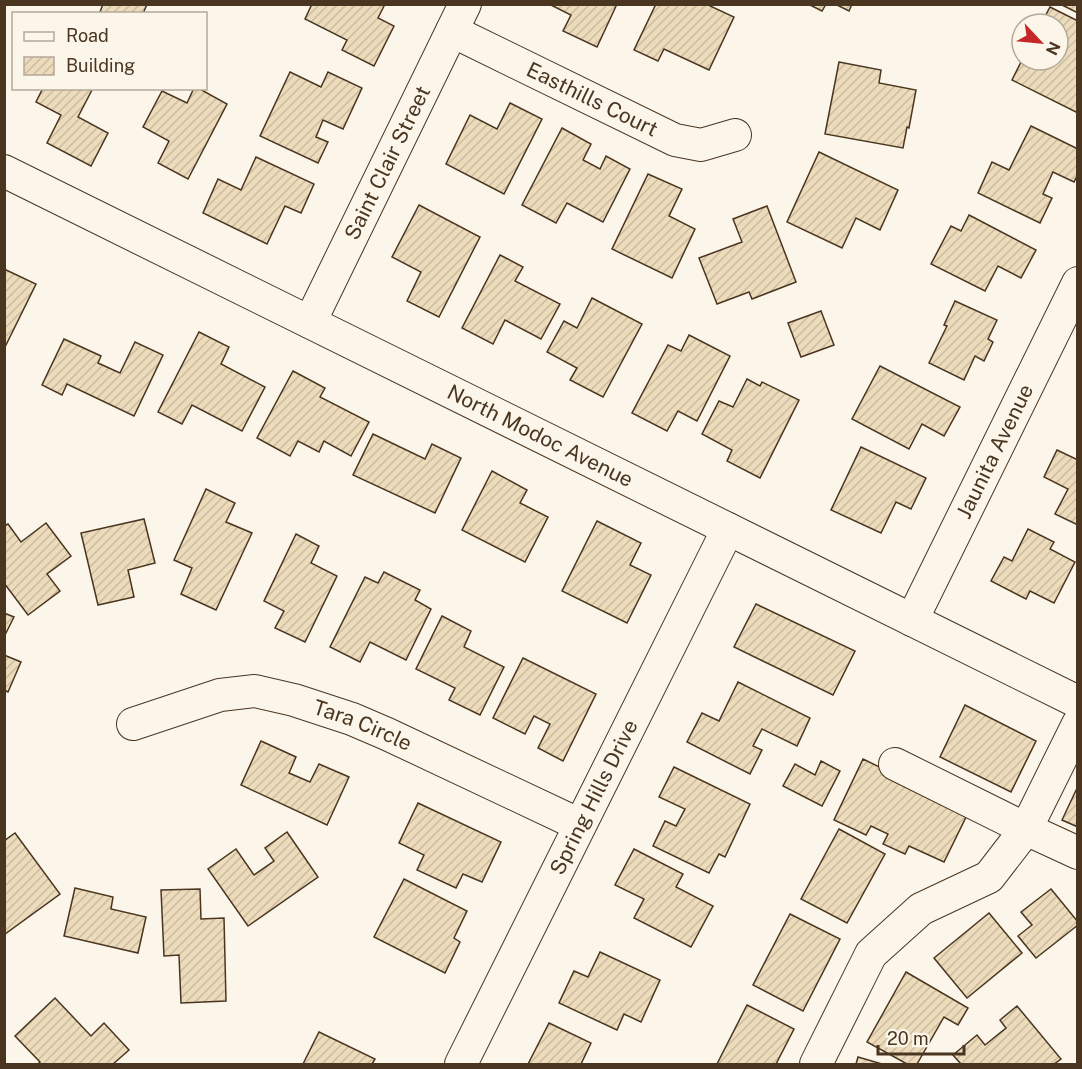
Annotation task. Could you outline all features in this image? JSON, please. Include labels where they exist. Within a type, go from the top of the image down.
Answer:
[{"type":"street","name":"Easthills Court","points":[[459,18],[675,140],[701,145],[735,135]]},
{"type":"street","name":"Saint Clair Street","points":[[310,322],[459,18]]},
{"type":"street","name":"North Modoc Avenue","points":[[4,171],[1077,702]]},
{"type":"street","name":"Jaunita Avenue","points":[[912,620],[1077,283]]},
{"type":"street","name":"Spring Hills Drive","points":[[461,1065],[728,529]]},
{"type":"street","name":"Tara Circle","points":[[133,724],[220,695],[255,691],[294,700],[352,719],[580,825]]},
{"type":"street","points":[[816,1065],[871,954],[921,909],[988,877],[1026,829],[1077,724]]},
{"type":"street","points":[[895,764],[1077,853]]},
{"type":"building","points":[[103,4],[147,4],[144,12],[100,12]]},
{"type":"building","points":[[312,4],[385,4],[378,18],[394,26],[374,66],[342,50],[347,40],[305,19]]},
{"type":"building","points":[[549,4],[617,4],[597,47],[563,31],[571,15]]},
{"type":"building","points":[[656,4],[706,4],[734,17],[709,70],[664,49],[658,61],[634,50]]},
{"type":"building","points":[[808,4],[826,4],[822,11]]},
{"type":"building","points":[[835,4],[852,4],[849,11]]},
{"type":"building","points":[[1060,4],[1078,4],[1078,13]]},
{"type":"building","points":[[1050,7],[1060,12],[1047,12]]},
{"type":"building","points":[[1070,17],[1078,21],[1078,113],[1012,80],[1016,72],[1070,72]]},
{"type":"building","points":[[839,62],[881,70],[879,83],[916,90],[903,148],[825,134]]},
{"type":"building","points":[[290,72],[321,87],[328,72],[362,88],[343,129],[323,120],[316,137],[328,142],[318,163],[260,136]]},
{"type":"building","points":[[42,90],[92,90],[78,117],[108,133],[91,166],[47,143],[61,115],[36,102]]},
{"type":"building","points":[[193,90],[202,90],[227,104],[188,179],[158,163],[169,141],[143,127],[162,91],[187,103]]},
{"type":"building","points":[[510,103],[542,119],[504,194],[446,164],[470,115],[497,129]]},
{"type":"building","points":[[1031,126],[1078,149],[1078,174],[1074,182],[1053,172],[1043,194],[1052,198],[1040,223],[978,193],[992,162],[1009,170]]},
{"type":"building","points":[[562,128],[591,144],[583,160],[600,169],[606,156],[630,169],[603,222],[567,203],[556,223],[522,205]]},
{"type":"building","points":[[819,152],[898,190],[880,230],[856,218],[842,248],[787,222]]},
{"type":"building","points":[[256,157],[314,184],[301,213],[285,206],[267,244],[203,213],[218,179],[241,190]]},
{"type":"building","points":[[648,174],[682,189],[669,216],[695,229],[672,278],[612,249]]},
{"type":"building","points":[[419,205],[480,237],[439,317],[407,301],[421,272],[392,257]]},
{"type":"building","points":[[767,206],[796,282],[752,299],[749,292],[717,304],[699,258],[742,242],[733,219]]},
{"type":"building","points":[[969,215],[1036,250],[1021,278],[998,266],[985,291],[931,264],[951,226],[961,231]]},
{"type":"building","points":[[500,255],[523,267],[515,281],[560,304],[541,339],[505,320],[493,344],[462,328]]},
{"type":"building","points":[[4,269],[36,284],[5,347],[4,346]]},
{"type":"building","points":[[592,298],[642,324],[603,397],[570,380],[577,368],[547,352],[564,321],[577,328]]},
{"type":"building","points":[[955,301],[997,320],[988,339],[993,342],[984,361],[975,356],[964,380],[929,363],[947,326],[944,325]]},
{"type":"building","points":[[821,311],[834,345],[801,357],[788,323]]},
{"type":"building","points":[[199,332],[229,347],[221,364],[265,387],[242,431],[192,405],[182,424],[158,412]]},
{"type":"building","points":[[689,335],[730,356],[697,421],[678,411],[667,431],[632,413],[668,345],[681,351]]},
{"type":"building","points":[[64,339],[101,356],[98,363],[120,373],[135,342],[163,355],[134,416],[67,384],[62,395],[42,385]]},
{"type":"building","points":[[880,366],[960,407],[944,436],[922,424],[909,449],[852,419]]},
{"type":"building","points":[[293,371],[325,388],[320,397],[369,422],[351,456],[324,441],[319,452],[298,441],[290,456],[257,438]]},
{"type":"building","points":[[747,379],[760,386],[762,382],[799,400],[760,478],[727,461],[732,450],[702,434],[719,401],[733,407]]},
{"type":"building","points":[[373,434],[425,459],[432,444],[461,458],[435,513],[353,475]]},
{"type":"building","points":[[861,447],[926,478],[911,509],[896,502],[881,533],[831,510]]},
{"type":"building","points":[[1057,450],[1078,460],[1078,525],[1055,514],[1068,489],[1044,477]]},
{"type":"building","points":[[492,471],[527,490],[520,503],[548,517],[525,562],[462,530]]},
{"type":"building","points":[[206,489],[235,503],[226,522],[252,533],[216,610],[181,594],[192,568],[174,560]]},
{"type":"building","points":[[144,519],[155,563],[128,570],[134,597],[98,605],[81,533]]},
{"type":"building","points":[[597,521],[641,543],[630,565],[651,575],[627,623],[562,591]]},
{"type":"building","points":[[46,523],[71,556],[47,574],[60,591],[28,615],[4,583],[4,526],[8,524],[21,542]]},
{"type":"building","points":[[1028,529],[1054,542],[1050,549],[1075,562],[1054,603],[1030,591],[1026,599],[991,581],[1004,557],[1012,561]]},
{"type":"building","points":[[296,534],[319,546],[311,563],[337,576],[305,642],[275,628],[284,611],[264,601]]},
{"type":"building","points":[[384,572],[420,590],[415,600],[431,609],[406,660],[370,642],[360,662],[330,647],[365,577],[378,583]]},
{"type":"building","points":[[756,604],[855,651],[833,695],[734,647]]},
{"type":"building","points":[[4,613],[14,617],[4,637]]},
{"type":"building","points":[[442,616],[471,631],[464,647],[504,667],[480,715],[449,700],[455,688],[416,669]]},
{"type":"building","points":[[4,655],[21,662],[8,692],[4,690]]},
{"type":"building","points":[[523,658],[596,694],[563,761],[538,748],[550,724],[534,716],[525,734],[493,718]]},
{"type":"building","points":[[738,682],[810,718],[797,746],[762,729],[753,746],[762,750],[750,774],[687,742],[702,713],[719,721]]},
{"type":"building","points":[[965,705],[1036,741],[1011,792],[940,757]]},
{"type":"building","points":[[261,741],[296,757],[289,773],[310,782],[319,764],[349,777],[327,825],[241,785]]},
{"type":"building","points":[[863,759],[969,811],[944,862],[909,846],[905,854],[883,844],[888,834],[871,826],[866,835],[834,820]]},
{"type":"building","points":[[821,761],[840,771],[822,806],[783,786],[795,764],[815,775]]},
{"type":"building","points":[[674,767],[750,804],[725,857],[719,854],[709,873],[653,846],[665,821],[676,826],[685,809],[659,797]]},
{"type":"building","points":[[1078,786],[1078,827],[1062,820]]},
{"type":"building","points":[[418,803],[501,842],[482,882],[463,874],[456,888],[417,870],[424,855],[399,843]]},
{"type":"building","points":[[839,829],[885,854],[847,923],[801,899]]},
{"type":"building","points":[[287,832],[318,877],[248,926],[208,869],[236,849],[254,875],[274,861],[265,848]]},
{"type":"building","points":[[15,833],[60,894],[5,934],[4,841]]},
{"type":"building","points":[[634,849],[683,874],[676,887],[713,906],[691,947],[634,918],[644,899],[615,885]]},
{"type":"building","points":[[404,879],[467,911],[454,938],[460,942],[445,973],[374,937]]},
{"type":"building","points":[[75,888],[113,897],[111,909],[146,917],[138,953],[64,936]]},
{"type":"building","points":[[200,889],[201,919],[224,918],[226,1001],[181,1003],[179,955],[164,956],[161,890]]},
{"type":"building","points":[[1051,889],[1078,922],[1078,925],[1036,958],[1018,936],[1032,925],[1021,912]]},
{"type":"building","points":[[989,913],[1022,953],[967,998],[934,958]]},
{"type":"building","points":[[790,914],[840,939],[803,1011],[753,985]]},
{"type":"building","points":[[600,952],[660,980],[641,1022],[624,1014],[617,1030],[559,1003],[574,971],[588,977]]},
{"type":"building","points":[[906,972],[968,1008],[958,1025],[944,1017],[917,1064],[907,1064],[867,1042]]},
{"type":"building","points":[[55,998],[91,1036],[104,1023],[129,1050],[113,1064],[38,1064],[40,1062],[15,1036]]},
{"type":"building","points":[[747,1005],[794,1029],[776,1064],[717,1064]]},
{"type":"building","points":[[1017,1006],[1061,1059],[1054,1064],[961,1064],[953,1055],[977,1035],[985,1045],[1006,1028],[1000,1020]]},
{"type":"building","points":[[549,1023],[591,1043],[581,1064],[528,1064]]},
{"type":"building","points":[[319,1032],[375,1059],[372,1064],[303,1064]]},
{"type":"building","points":[[858,1057],[882,1064],[856,1064]]}]
